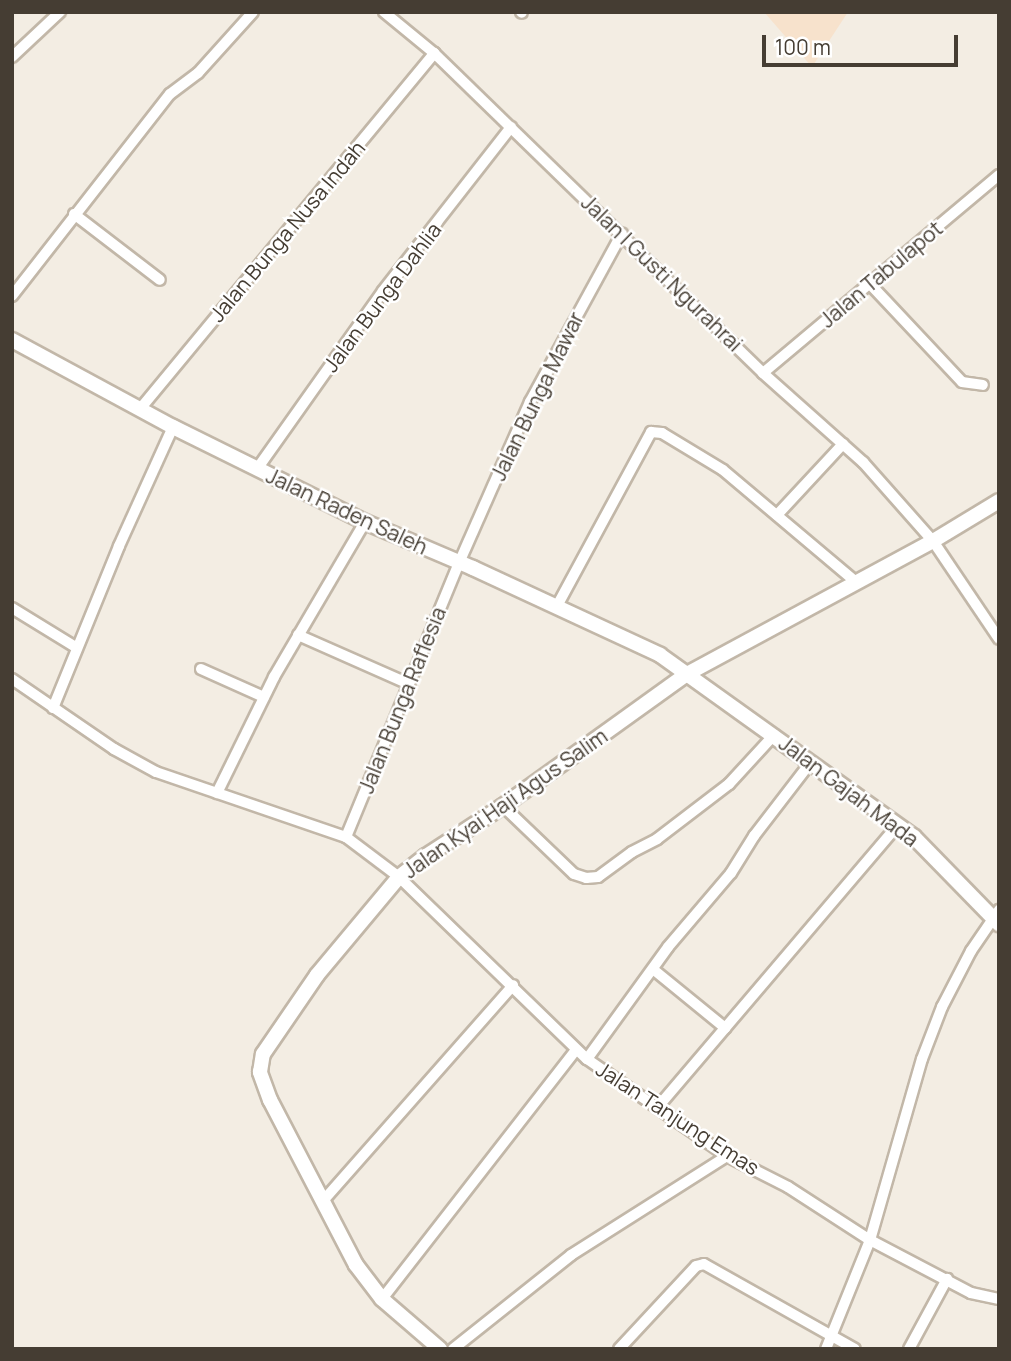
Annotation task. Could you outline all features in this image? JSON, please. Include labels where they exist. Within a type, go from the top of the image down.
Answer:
[{"type":"street","points":[[12,57],[60,12]]},
{"type":"street","points":[[12,296],[170,94],[198,73],[253,12]]},
{"type":"street","name":"Jalan I Gusti Ngurahrai","points":[[384,12],[434,53],[764,373],[843,444],[933,541],[999,639]]},
{"type":"street","name":"Jalan Bunga Nusa Indah","points":[[140,409],[434,53]]},
{"type":"street","name":"Jalan Bunga Dahlia","points":[[257,469],[383,291],[511,127]]},
{"type":"street","name":"Jalan Tabulapot","points":[[764,373],[999,175]]},
{"type":"street","points":[[74,214],[160,280]]},
{"type":"street","name":"Jalan Bunga Mawar","points":[[459,563],[530,402],[622,233]]},
{"type":"street","points":[[870,284],[962,382],[983,385]]},
{"type":"street","name":"Jalan Raden Saleh","points":[[12,340],[173,427],[365,522],[660,654],[685,675]]},
{"type":"street","points":[[53,708],[173,427]]},
{"type":"street","points":[[557,606],[652,432],[662,433],[723,470],[856,582]]},
{"type":"street","points":[[777,515],[843,444]]},
{"type":"street","name":"Jalan Kyai Haji Agus Salim","points":[[440,1349],[382,1299],[356,1265],[270,1100],[260,1072],[263,1054],[317,975],[399,877],[685,675],[933,541],[999,500]]},
{"type":"street","points":[[217,793],[264,697],[365,522]]},
{"type":"street","name":"Jalan Bunga Raflesia","points":[[346,837],[459,563]]},
{"type":"street","points":[[12,608],[77,648]]},
{"type":"street","points":[[299,635],[409,684]]},
{"type":"street","points":[[201,669],[264,697]]},
{"type":"street","name":"Jalan Gajah Mada","points":[[685,675],[774,735],[914,836],[997,917]]},
{"type":"street","name":"Jalan Tanjung Emas","points":[[12,679],[114,749],[156,772],[346,837],[399,877],[513,985],[575,1051],[727,1156],[788,1186],[870,1240],[971,1293],[999,1299]]},
{"type":"street","points":[[503,806],[574,874],[586,878],[598,877],[632,852],[657,839],[729,784],[774,735]]},
{"type":"street","points":[[587,1059],[654,970],[668,947],[731,873],[754,836],[811,762]]},
{"type":"street","points":[[657,1108],[898,825]]},
{"type":"street","points":[[826,1349],[870,1240],[922,1059],[942,1007],[965,962],[997,917]]},
{"type":"street","points":[[654,970],[725,1028]]},
{"type":"street","points":[[322,1202],[513,985]]},
{"type":"street","points":[[382,1299],[575,1051]]},
{"type":"street","points":[[453,1349],[571,1255],[727,1156]]},
{"type":"street","points":[[619,1349],[696,1266],[704,1264],[855,1349]]},
{"type":"street","points":[[909,1349],[947,1279]]},
{"type":"shaded area","points":[[764,12],[848,12],[812,67]]}]
